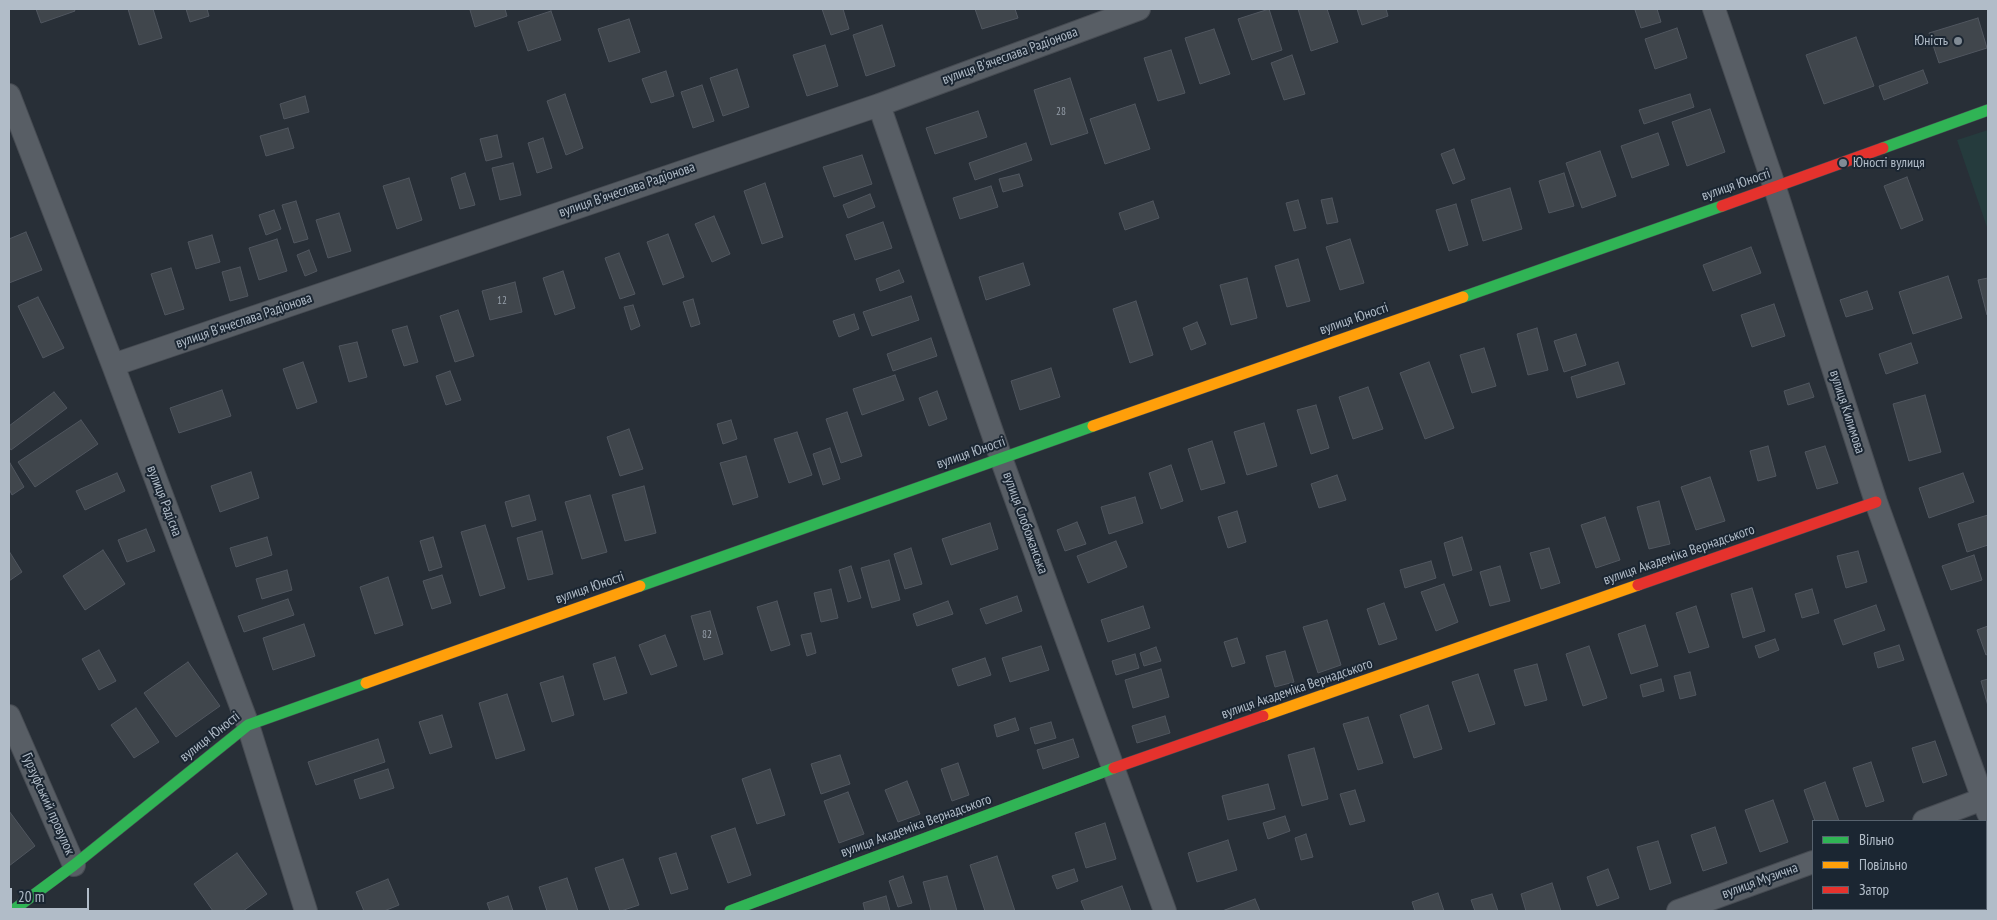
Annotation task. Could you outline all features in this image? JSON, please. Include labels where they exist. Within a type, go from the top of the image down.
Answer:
[{"type":"street","name":"вулиця В'ячеслава Радіонова","points":[[113,365],[879,104],[1139,9]]},
{"type":"street","name":"вулиця Килимова","points":[[1714,9],[1775,188],[1876,502],[1987,803]]},
{"type":"street","name":"вулиця Радісна","points":[[9,95],[248,725],[306,911]]},
{"type":"street","name":"вулиця Слобожанська","points":[[879,104],[1001,458],[1165,911]]},
{"type":"street","name":"вулиця Юності","points":[[12,911],[74,865],[248,725],[1001,458],[1775,188],[1988,110]]},
{"type":"street","name":"вулиця Академіка Вернадського","points":[[730,911],[1113,769],[1876,502]]},
{"type":"street","name":"Гурзуфський провулок","points":[[9,716],[74,865]]},
{"type":"street","points":[[1928,820],[1987,803]]},
{"type":"street","name":"вулиця Музична","points":[[1678,911],[1812,862]]},
{"type":"green space","points":[[1988,130],[1988,230],[1957,140]]},
{"type":"building","points":[[36,9],[74,9],[75,11],[41,23]]},
{"type":"building","points":[[128,9],[153,9],[162,38],[139,45]]},
{"type":"building","points":[[186,9],[207,9],[209,16],[190,22]]},
{"type":"building","points":[[505,9],[507,16],[475,27],[470,10]]},
{"type":"building","points":[[822,9],[843,9],[849,29],[831,35]]},
{"type":"building","points":[[975,9],[1015,9],[1018,18],[982,29]]},
{"type":"building","points":[[1269,9],[1282,50],[1252,60],[1238,19]]},
{"type":"building","points":[[1298,9],[1327,9],[1338,42],[1311,51]]},
{"type":"building","points":[[1357,9],[1386,9],[1388,16],[1362,25]]},
{"type":"building","points":[[1657,9],[1661,22],[1641,28],[1635,10]]},
{"type":"building","points":[[551,11],[561,40],[528,51],[518,22]]},
{"type":"building","name":"Юність","points":[[1978,18],[1987,48],[1939,63],[1929,33]]},
{"type":"building","points":[[629,19],[640,52],[609,62],[598,29]]},
{"type":"building","points":[[882,25],[895,66],[866,76],[853,35]]},
{"type":"building","points":[[1677,28],[1687,58],[1655,69],[1645,39]]},
{"type":"building","points":[[1214,29],[1230,74],[1200,84],[1185,38]]},
{"type":"building","points":[[1856,37],[1874,86],[1824,104],[1806,55]]},
{"type":"building","points":[[825,45],[838,86],[807,96],[793,55]]},
{"type":"building","points":[[1171,50],[1185,93],[1158,101],[1144,58]]},
{"type":"building","points":[[1292,55],[1305,94],[1284,100],[1271,63]]},
{"type":"building","points":[[737,69],[749,107],[723,116],[710,78]]},
{"type":"building","points":[[1923,70],[1928,83],[1884,100],[1879,86]]},
{"type":"building","points":[[666,71],[674,96],[651,103],[642,79]]},
{"type":"building","points":[[1070,78],[1088,133],[1051,145],[1034,90]]},
{"type":"building","points":[[702,85],[714,121],[693,128],[681,92]]},
{"type":"building","points":[[565,94],[583,148],[566,155],[547,101]]},
{"type":"building","points":[[1690,94],[1694,107],[1644,124],[1639,110]]},
{"type":"building","points":[[305,96],[309,112],[284,119],[280,104]]},
{"type":"building","points":[[1135,104],[1150,149],[1105,164],[1090,119]]},
{"type":"building","points":[[1710,109],[1725,152],[1687,166],[1672,122]]},
{"type":"building","points":[[978,111],[987,137],[935,154],[926,128]]},
{"type":"building","points":[[288,128],[294,148],[266,156],[260,136]]},
{"type":"building","points":[[1658,133],[1669,165],[1632,178],[1621,146]]},
{"type":"building","points":[[497,135],[502,157],[486,161],[480,139]]},
{"type":"building","points":[[543,138],[552,168],[537,173],[528,143]]},
{"type":"building","points":[[1026,143],[1032,160],[975,180],[969,163]]},
{"type":"building","points":[[1454,149],[1465,179],[1453,184],[1441,154]]},
{"type":"building","points":[[1600,151],[1616,196],[1582,208],[1566,163]]},
{"type":"building","points":[[862,155],[872,184],[834,197],[823,167]]},
{"type":"building","points":[[513,163],[521,195],[500,200],[492,168]]},
{"type":"building","points":[[465,173],[475,205],[460,209],[451,178]]},
{"type":"building","points":[[1564,173],[1574,206],[1549,213],[1539,181]]},
{"type":"building","points":[[1019,174],[1023,186],[1003,192],[999,179]]},
{"type":"building","points":[[1907,177],[1923,220],[1901,229],[1884,186]]},
{"type":"building","points":[[409,178],[422,220],[397,229],[383,186]]},
{"type":"building","points":[[765,183],[783,237],[762,244],[744,191]]},
{"type":"building","points":[[991,186],[998,207],[960,219],[953,198]]},
{"type":"building","points":[[1510,188],[1522,229],[1483,241],[1471,200]]},
{"type":"building","points":[[870,194],[875,207],[848,218],[843,205]]},
{"type":"building","points":[[1332,198],[1338,222],[1327,224],[1321,200]]},
{"type":"building","points":[[1298,200],[1306,228],[1294,231],[1286,203]]},
{"type":"building","points":[[296,201],[308,239],[294,243],[282,205]]},
{"type":"building","points":[[1153,201],[1159,218],[1125,230],[1119,213]]},
{"type":"building","points":[[1456,204],[1468,245],[1449,251],[1436,210]]},
{"type":"building","points":[[274,210],[281,229],[266,235],[259,215]]},
{"type":"building","points":[[339,213],[351,251],[328,258],[316,220]]},
{"type":"building","points":[[714,216],[730,254],[712,262],[695,224]]},
{"type":"building","points":[[883,222],[892,248],[855,260],[846,235]]},
{"type":"building","points":[[26,232],[42,270],[9,283],[9,239]]},
{"type":"building","points":[[668,234],[684,277],[663,285],[647,242]]},
{"type":"building","points":[[212,235],[220,262],[196,269],[188,242]]},
{"type":"building","points":[[277,239],[287,271],[259,280],[249,248]]},
{"type":"building","points":[[1350,239],[1364,283],[1340,290],[1326,247]]},
{"type":"building","points":[[1751,247],[1761,273],[1713,291],[1703,265]]},
{"type":"building","points":[[309,250],[317,271],[305,276],[297,255]]},
{"type":"building","points":[[619,253],[635,294],[620,299],[605,258]]},
{"type":"building","points":[[1298,259],[1310,301],[1287,307],[1275,266]]},
{"type":"building","points":[[1023,263],[1030,285],[986,300],[979,277]]},
{"type":"building","points":[[240,267],[248,296],[230,301],[222,272]]},
{"type":"building","points":[[171,268],[184,309],[165,315],[151,274]]},
{"type":"building","points":[[899,270],[904,282],[880,291],[876,279]]},
{"type":"building","points":[[563,271],[575,308],[555,315],[543,278]]},
{"type":"building","points":[[1948,276],[1962,318],[1913,334],[1899,292]]},
{"type":"building","points":[[1247,278],[1257,318],[1231,325],[1220,285]]},
{"type":"building","points":[[1988,278],[1988,315],[1987,315],[1978,280]]},
{"type":"building","points":[[515,282],[522,312],[490,320],[482,291]]},
{"type":"building","points":[[1867,291],[1873,309],[1846,317],[1840,300]]},
{"type":"building","points":[[911,296],[919,320],[872,336],[863,312]]},
{"type":"building","points":[[38,297],[64,348],[43,358],[18,306]]},
{"type":"building","points":[[693,299],[700,324],[691,327],[683,302]]},
{"type":"building","points":[[1136,301],[1153,355],[1130,363],[1113,309]]},
{"type":"building","points":[[1774,304],[1785,336],[1752,347],[1741,315]]},
{"type":"building","points":[[633,305],[640,326],[631,330],[624,307]]},
{"type":"building","points":[[458,310],[474,356],[455,362],[440,316]]},
{"type":"building","points":[[854,314],[859,329],[839,337],[833,321]]},
{"type":"building","points":[[1197,322],[1206,344],[1191,350],[1183,328]]},
{"type":"building","points":[[407,326],[418,362],[404,366],[392,330]]},
{"type":"building","points":[[1537,328],[1548,370],[1528,375],[1517,334]]},
{"type":"building","points":[[1576,334],[1586,365],[1564,372],[1554,341]]},
{"type":"building","points":[[931,338],[937,356],[893,371],[887,354]]},
{"type":"building","points":[[357,342],[367,377],[349,382],[339,346]]},
{"type":"building","points":[[1911,343],[1918,363],[1886,374],[1879,354]]},
{"type":"building","points":[[1484,348],[1496,386],[1472,393],[1460,355]]},
{"type":"building","points":[[303,362],[317,402],[297,409],[283,369]]},
{"type":"building","points":[[1429,362],[1454,428],[1425,439],[1400,373]]},
{"type":"building","points":[[1618,362],[1625,384],[1577,398],[1571,377]]},
{"type":"building","points":[[1051,368],[1060,397],[1020,410],[1011,381]]},
{"type":"building","points":[[450,371],[461,400],[446,405],[436,376]]},
{"type":"building","points":[[895,375],[904,400],[862,415],[853,389]]},
{"type":"building","points":[[1809,383],[1814,397],[1788,405],[1784,391]]},
{"type":"building","points":[[1368,387],[1383,429],[1353,439],[1339,397]]},
{"type":"building","points":[[222,390],[231,416],[179,433],[170,408]]},
{"type":"building","points":[[937,391],[947,419],[929,426],[919,398]]},
{"type":"building","points":[[54,392],[67,408],[11,450],[9,447],[9,426]]},
{"type":"building","points":[[1925,395],[1941,452],[1909,461],[1893,404]]},
{"type":"building","points":[[1316,405],[1329,448],[1311,454],[1297,410]]},
{"type":"building","points":[[847,412],[862,456],[841,463],[826,419]]},
{"type":"building","points":[[81,420],[98,444],[35,487],[18,462]]},
{"type":"building","points":[[731,420],[737,439],[723,444],[717,424]]},
{"type":"building","points":[[1264,423],[1277,466],[1247,475],[1234,432]]},
{"type":"building","points":[[629,429],[643,469],[620,476],[607,437]]},
{"type":"building","points":[[797,432],[812,475],[789,483],[774,439]]},
{"type":"building","points":[[1212,441],[1225,483],[1201,490],[1188,449]]},
{"type":"building","points":[[1768,446],[1776,476],[1758,481],[1750,451]]},
{"type":"building","points":[[1825,446],[1838,483],[1817,489],[1805,452]]},
{"type":"building","points":[[830,448],[840,479],[823,485],[813,454]]},
{"type":"building","points":[[746,456],[758,497],[733,505],[720,463]]},
{"type":"building","points":[[10,463],[24,487],[12,495],[9,489]]},
{"type":"building","points":[[1171,465],[1183,501],[1161,509],[1149,473]]},
{"type":"building","points":[[251,472],[259,498],[220,512],[211,486]]},
{"type":"building","points":[[117,473],[125,491],[85,510],[76,491]]},
{"type":"building","points":[[1963,473],[1974,502],[1929,518],[1919,488]]},
{"type":"building","points":[[1337,475],[1346,500],[1319,508],[1311,484]]},
{"type":"building","points":[[1710,477],[1725,521],[1696,530],[1681,487]]},
{"type":"building","points":[[644,486],[656,533],[625,541],[612,495]]},
{"type":"building","points":[[529,495],[536,520],[512,527],[505,502]]},
{"type":"building","points":[[590,495],[607,552],[582,559],[565,502]]},
{"type":"building","points":[[1135,497],[1143,523],[1109,534],[1101,507]]},
{"type":"building","points":[[1659,501],[1670,544],[1649,549],[1637,507]]},
{"type":"building","points":[[1237,511],[1246,542],[1228,548],[1218,517]]},
{"type":"building","points":[[1988,515],[1988,545],[1967,552],[1958,524]]},
{"type":"building","points":[[1605,517],[1620,560],[1596,568],[1581,525]]},
{"type":"building","points":[[1077,522],[1086,544],[1065,551],[1057,530]]},
{"type":"building","points":[[990,523],[998,549],[951,565],[942,539]]},
{"type":"building","points":[[485,525],[505,588],[480,596],[461,532]]},
{"type":"building","points":[[146,529],[155,551],[127,562],[118,540]]},
{"type":"building","points":[[542,531],[553,574],[528,580],[517,538]]},
{"type":"building","points":[[267,537],[272,555],[236,567],[230,548]]},
{"type":"building","points":[[433,537],[442,567],[429,571],[420,541]]},
{"type":"building","points":[[1462,537],[1472,570],[1453,576],[1444,543]]},
{"type":"building","points":[[1116,541],[1127,567],[1088,583],[1077,556]]},
{"type":"building","points":[[911,548],[922,584],[905,589],[894,554]]},
{"type":"building","points":[[1549,548],[1560,583],[1541,589],[1530,553]]},
{"type":"building","points":[[103,550],[125,584],[85,610],[63,576]]},
{"type":"building","points":[[9,551],[22,572],[9,581]]},
{"type":"building","points":[[1858,551],[1867,582],[1846,588],[1837,556]]},
{"type":"building","points":[[1974,555],[1982,580],[1951,590],[1942,566]]},
{"type":"building","points":[[889,560],[900,600],[872,608],[861,568]]},
{"type":"building","points":[[1431,561],[1436,578],[1405,588],[1400,570]]},
{"type":"building","points":[[851,566],[861,598],[848,602],[839,570]]},
{"type":"building","points":[[1500,566],[1510,601],[1490,606],[1480,572]]},
{"type":"building","points":[[287,570],[292,590],[262,599],[256,579]]},
{"type":"building","points":[[442,575],[451,603],[432,609],[423,581]]},
{"type":"building","points":[[388,577],[403,625],[375,634],[360,587]]},
{"type":"building","points":[[1444,584],[1458,622],[1436,631],[1421,592]]},
{"type":"building","points":[[1752,588],[1765,631],[1743,638],[1731,594]]},
{"type":"building","points":[[831,589],[838,618],[821,622],[814,593]]},
{"type":"building","points":[[1812,589],[1819,613],[1802,618],[1795,594]]},
{"type":"building","points":[[1017,596],[1022,611],[986,624],[980,609]]},
{"type":"building","points":[[288,599],[294,615],[244,632],[238,616]]},
{"type":"building","points":[[777,601],[790,645],[771,651],[757,607]]},
{"type":"building","points":[[948,601],[953,614],[917,626],[913,614]]},
{"type":"building","points":[[1384,603],[1397,639],[1379,645],[1367,609]]},
{"type":"building","points":[[1876,605],[1885,630],[1843,645],[1834,620]]},
{"type":"building","points":[[1143,606],[1150,628],[1108,642],[1101,620]]},
{"type":"building","points":[[1696,606],[1709,647],[1689,653],[1676,613]]},
{"type":"building","points":[[710,611],[723,654],[704,660],[691,616]]},
{"type":"building","points":[[1327,620],[1341,665],[1318,673],[1303,627]]},
{"type":"building","points":[[304,624],[315,656],[273,670],[263,638]]},
{"type":"building","points":[[1645,625],[1658,666],[1631,674],[1618,634]]},
{"type":"building","points":[[1988,626],[1988,654],[1986,655],[1977,630]]},
{"type":"building","points":[[811,633],[816,653],[807,656],[801,635]]},
{"type":"building","points":[[665,635],[677,666],[651,675],[639,645]]},
{"type":"building","points":[[1237,638],[1245,663],[1232,667],[1224,642]]},
{"type":"building","points":[[1775,639],[1779,650],[1759,658],[1755,646]]},
{"type":"building","points":[[1899,645],[1904,660],[1878,668],[1874,653]]},
{"type":"building","points":[[1041,646],[1049,670],[1010,682],[1002,658]]},
{"type":"building","points":[[1589,646],[1607,698],[1583,706],[1566,654]]},
{"type":"building","points":[[1156,647],[1161,661],[1144,666],[1140,653]]},
{"type":"building","points":[[99,650],[116,681],[99,690],[82,659]]},
{"type":"building","points":[[1285,651],[1294,682],[1275,687],[1266,656]]},
{"type":"building","points":[[1135,654],[1139,668],[1116,675],[1112,661]]},
{"type":"building","points":[[615,657],[627,693],[604,700],[593,664]]},
{"type":"building","points":[[985,658],[991,675],[958,686],[952,669]]},
{"type":"building","points":[[188,662],[220,706],[176,737],[144,693]]},
{"type":"building","points":[[1537,664],[1547,700],[1525,706],[1514,670]]},
{"type":"building","points":[[1161,669],[1169,697],[1133,708],[1125,680]]},
{"type":"building","points":[[1690,672],[1696,695],[1680,699],[1674,676]]},
{"type":"building","points":[[1478,674],[1495,724],[1469,732],[1452,682]]},
{"type":"building","points":[[563,676],[574,715],[552,722],[540,683]]},
{"type":"building","points":[[1661,679],[1664,691],[1643,697],[1640,685]]},
{"type":"building","points":[[1988,679],[1988,706],[1981,681]]},
{"type":"building","points":[[507,694],[525,750],[496,759],[479,703]]},
{"type":"building","points":[[1428,705],[1442,749],[1414,758],[1400,715]]},
{"type":"building","points":[[136,708],[159,742],[134,758],[111,725]]},
{"type":"building","points":[[442,715],[452,747],[430,754],[419,722]]},
{"type":"building","points":[[1165,716],[1170,733],[1137,743],[1132,726]]},
{"type":"building","points":[[1368,717],[1383,763],[1358,770],[1343,724]]},
{"type":"building","points":[[1015,718],[1019,730],[997,737],[994,725]]},
{"type":"building","points":[[1051,722],[1056,738],[1035,744],[1030,728]]},
{"type":"building","points":[[378,739],[385,762],[316,785],[308,762]]},
{"type":"building","points":[[1073,739],[1079,757],[1043,769],[1037,750]]},
{"type":"building","points":[[1935,741],[1947,775],[1923,783],[1912,748]]},
{"type":"building","points":[[1314,748],[1328,799],[1302,806],[1288,755]]},
{"type":"building","points":[[840,755],[850,784],[821,794],[811,764]]},
{"type":"building","points":[[1871,762],[1884,801],[1866,807],[1853,768]]},
{"type":"building","points":[[958,763],[969,795],[952,801],[941,769]]},
{"type":"building","points":[[388,769],[394,788],[360,799],[354,780]]},
{"type":"building","points":[[770,769],[785,815],[757,824],[742,779]]},
{"type":"building","points":[[907,781],[920,814],[898,822],[885,790]]},
{"type":"building","points":[[1825,782],[1839,820],[1815,820],[1804,790]]},
{"type":"building","points":[[1268,784],[1275,809],[1228,820],[1222,796]]},
{"type":"building","points":[[1355,790],[1365,821],[1350,825],[1340,794]]},
{"type":"building","points":[[848,792],[864,834],[839,843],[824,801]]},
{"type":"building","points":[[1773,800],[1788,842],[1760,852],[1745,810]]},
{"type":"building","points":[[9,811],[35,846],[9,866]]},
{"type":"building","points":[[1285,816],[1290,831],[1268,839],[1263,823]]},
{"type":"building","points":[[1105,823],[1116,859],[1086,868],[1075,833]]},
{"type":"building","points":[[1715,827],[1727,863],[1703,871],[1691,835]]},
{"type":"building","points":[[735,828],[751,875],[728,883],[711,836]]},
{"type":"building","points":[[1306,834],[1313,857],[1301,860],[1295,838]]},
{"type":"building","points":[[1228,840],[1237,870],[1197,882],[1188,853]]},
{"type":"building","points":[[1658,841],[1671,883],[1650,890],[1637,847]]},
{"type":"building","points":[[237,853],[267,894],[243,911],[213,911],[194,884]]},
{"type":"building","points":[[676,853],[688,889],[671,894],[659,858]]},
{"type":"building","points":[[997,856],[1015,911],[985,911],[970,865]]},
{"type":"building","points":[[623,859],[639,905],[621,911],[610,911],[595,868]]},
{"type":"building","points":[[1074,869],[1078,881],[1057,889],[1052,876]]},
{"type":"building","points":[[1608,869],[1619,898],[1597,906],[1587,877]]},
{"type":"building","points":[[903,876],[912,903],[898,907],[889,881]]},
{"type":"building","points":[[947,876],[957,911],[931,911],[923,882]]},
{"type":"building","points":[[567,878],[578,911],[547,911],[539,887]]},
{"type":"building","points":[[388,879],[399,905],[384,911],[364,911],[356,892]]},
{"type":"building","points":[[1552,883],[1561,911],[1526,911],[1521,894]]},
{"type":"building","points":[[1122,886],[1131,911],[1085,911],[1081,901]]},
{"type":"building","points":[[1438,893],[1444,911],[1415,911],[1412,902]]},
{"type":"building","points":[[1492,894],[1498,911],[1475,911],[1471,900]]},
{"type":"building","points":[[508,896],[513,911],[490,911],[487,903]]},
{"type":"building","points":[[886,896],[890,911],[865,911],[863,903]]},
{"type":"building","points":[[1255,899],[1260,911],[1222,911]]},
{"type":"building","points":[[1872,910],[1872,911],[1852,911]]},
{"type":"traffic: fast","points":[[1883,148],[1988,110]]},
{"type":"traffic: fast","points":[[1463,297],[1722,206]]},
{"type":"traffic: fast","points":[[640,586],[1093,426]]},
{"type":"traffic: fast","points":[[12,911],[74,865],[248,725],[366,683]]},
{"type":"traffic: fast","points":[[730,911],[1114,768]]},
{"type":"traffic: slow","points":[[1093,426],[1463,297]]},
{"type":"traffic: slow","points":[[1263,716],[1638,585]]},
{"type":"traffic: slow","points":[[366,683],[640,586]]},
{"type":"traffic: jam","points":[[1722,206],[1883,148]]},
{"type":"traffic: jam","points":[[1638,585],[1876,502]]},
{"type":"traffic: jam","points":[[1114,768],[1263,716]]},
{"type":"place","name":"Юність","points":[[1958,41]]},
{"type":"place","name":"Юності вулиця","points":[[1843,163]]}]
